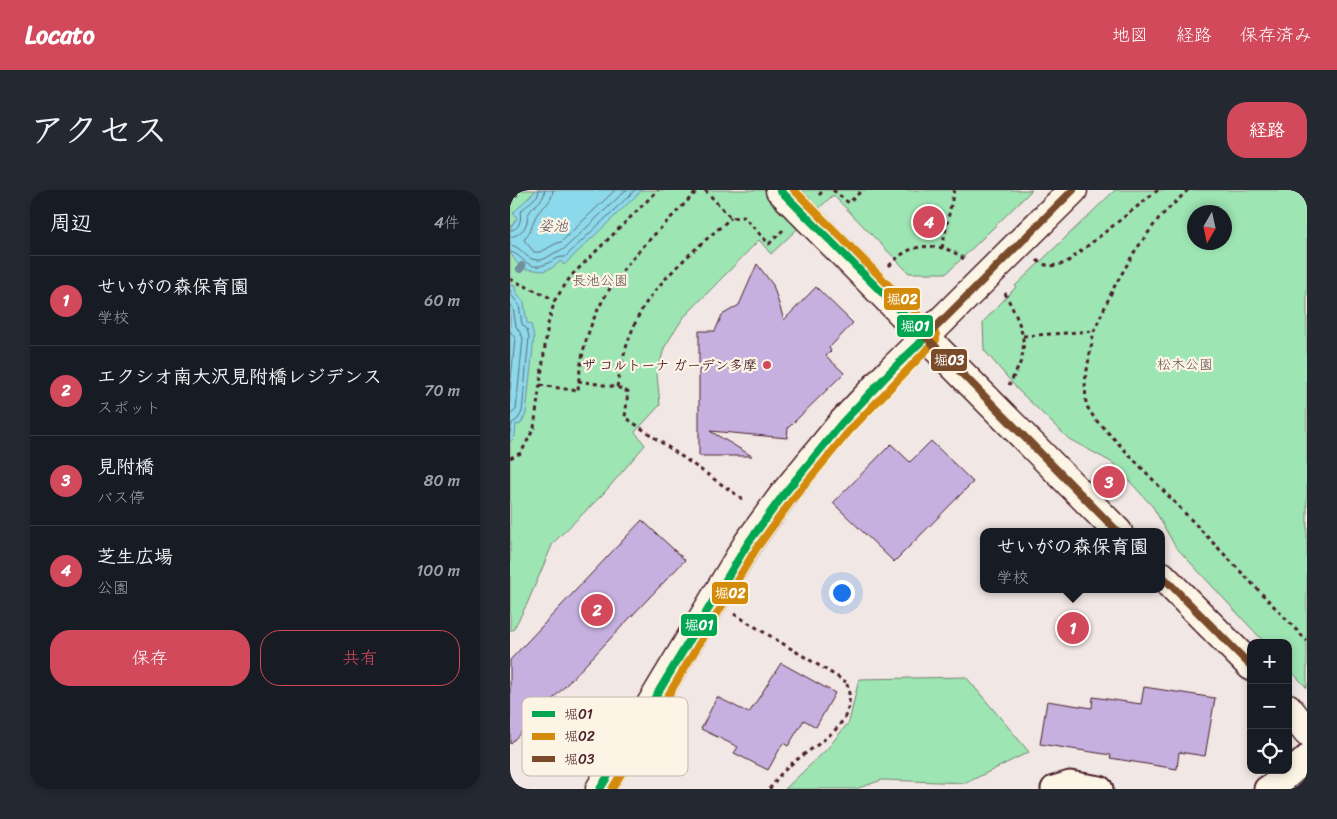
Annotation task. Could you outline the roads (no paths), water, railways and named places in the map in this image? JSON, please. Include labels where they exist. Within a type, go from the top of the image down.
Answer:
[{"type":"street","points":[[780,190],[1114,528]]},
{"type":"street","points":[[655,697],[748,543],[784,494],[842,423],[892,370],[1073,190]]},
{"type":"street","points":[[1165,579],[1247,662]]},
{"type":"street","points":[[1292,713],[1307,732]]},
{"type":"street","points":[[1267,789],[1285,778],[1307,758]]},
{"type":"street","points":[[600,789],[608,776]]},
{"type":"street","points":[[1054,789],[1070,784],[1100,789]]},
{"type":"water","name":"姿池","points":[[536,190],[642,190],[564,265],[561,261],[552,268],[543,271],[526,269],[518,264],[510,253],[510,228],[517,218],[513,213]]},
{"type":"water","points":[[510,285],[515,286],[516,293],[524,302],[527,323],[531,324],[534,337],[526,414],[520,425],[516,424],[515,437],[510,442]]},
{"type":"place","name":"芝生広場","points":[[929,222]]},
{"type":"place","name":"ザ コルトーナ ガーデン多摩","points":[[767,365]]},
{"type":"place","name":"見附橋","points":[[1109,482]]},
{"type":"place","name":"エクシオ南大沢見附橋レジデンス","points":[[597,610]]},
{"type":"place","name":"せいがの森保育園","points":[[1073,628]]},
{"type":"park label","name":"長池公園","points":[[600,280]]},
{"type":"park label","name":"松木公園","points":[[1185,364]]}]
